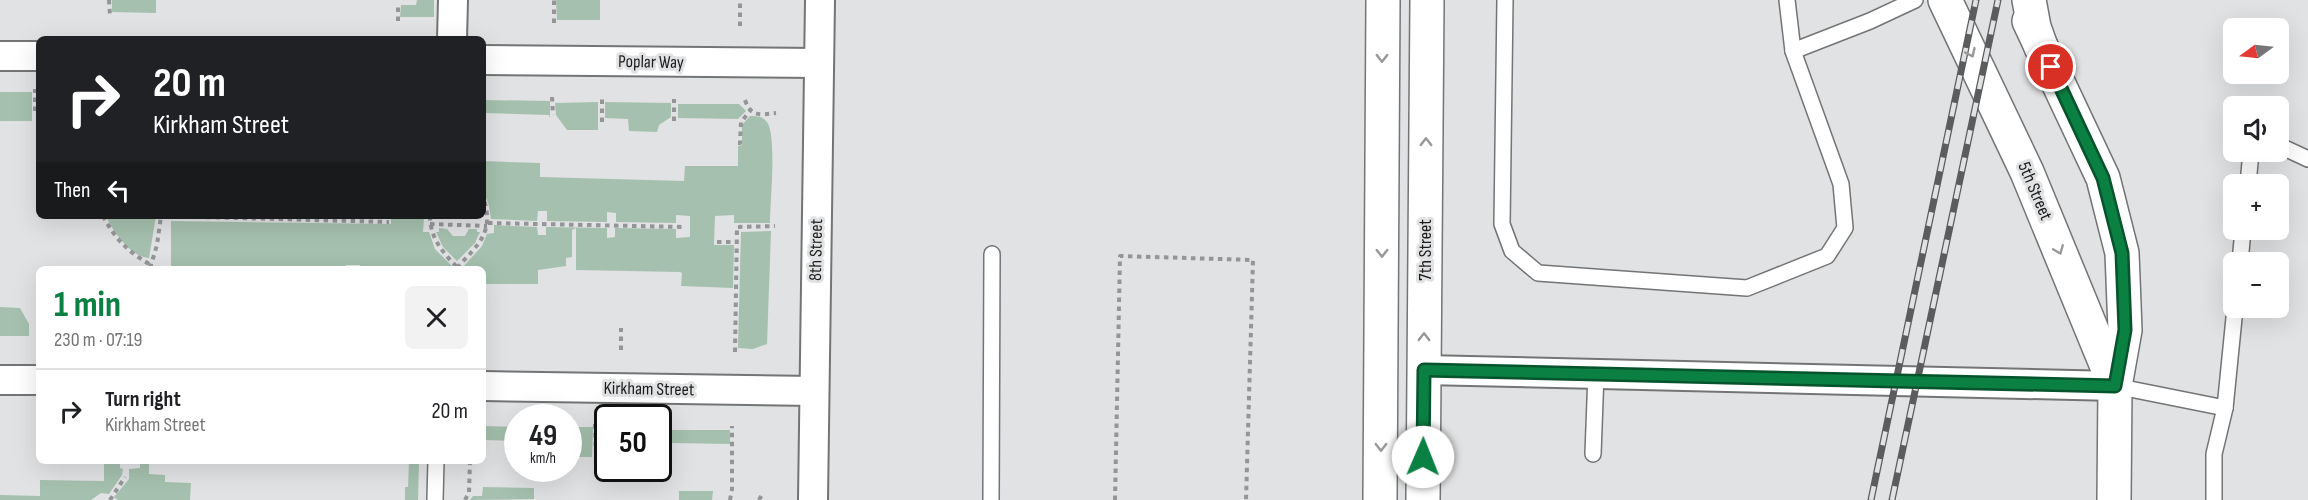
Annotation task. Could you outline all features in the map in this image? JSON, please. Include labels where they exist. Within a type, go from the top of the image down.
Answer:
[{"type":"main road","points":[[1380,500],[1383,0]]},
{"type":"main road","name":"7th Street","points":[[1423,500],[1427,0]]},
{"type":"main road","name":"5th Street","points":[[1945,0],[2027,172],[2115,386]]},
{"type":"main road","name":"5th Street","points":[[2019,0],[2103,178],[2122,253],[2125,330],[2115,386],[2114,500]]},
{"type":"main road","points":[[2029,0],[2034,27],[2041,47]]},
{"type":"street","points":[[452,36],[453,0]]},
{"type":"street","name":"8th Street","points":[[813,500],[820,0]]},
{"type":"street","points":[[0,56],[36,56]]},
{"type":"street","name":"Poplar Way","points":[[486,60],[819,63]]},
{"type":"street","points":[[1424,370],[2115,386]]},
{"type":"street","points":[[0,380],[36,380]]},
{"type":"street","name":"Kirkham Street","points":[[486,386],[814,391]]},
{"type":"lane","points":[[1505,0],[1502,224],[1512,251],[1538,273],[1747,288],[1827,256],[1845,228],[1841,183],[1793,51],[1787,0]]},
{"type":"lane","points":[[1793,51],[1870,21],[1915,0]]},
{"type":"lane","points":[[2289,150],[2308,159]]},
{"type":"lane","points":[[991,500],[992,254]]},
{"type":"lane","points":[[2214,500],[2214,454],[2225,408],[2234,318]]},
{"type":"lane","points":[[1593,454],[1596,373]]},
{"type":"lane","points":[[2115,386],[2225,408]]},
{"type":"lane","points":[[435,500],[436,464]]},
{"type":"path","points":[[109,0],[110,16]]},
{"type":"path","points":[[554,0],[554,23]]},
{"type":"path","points":[[740,0],[740,26]]},
{"type":"path","points":[[398,4],[398,21]]},
{"type":"path","points":[[35,89],[35,111]]},
{"type":"path","points":[[552,97],[553,116]]},
{"type":"path","points":[[602,98],[602,122]]},
{"type":"path","points":[[674,99],[674,121]]},
{"type":"path","points":[[745,100],[750,111]]},
{"type":"path","points":[[750,111],[776,113]]},
{"type":"path","points":[[738,143],[740,143],[741,122],[750,111]]},
{"type":"path","points":[[460,266],[481,241],[488,224],[486,213]]},
{"type":"path","points":[[105,219],[115,237],[149,266]]},
{"type":"path","points":[[150,266],[157,245],[161,219]]},
{"type":"path","points":[[275,219],[389,222]]},
{"type":"path","points":[[430,219],[437,243],[456,266]]},
{"type":"path","points":[[430,224],[685,227]]},
{"type":"path","points":[[735,352],[737,227],[775,226]]},
{"type":"path","points":[[717,242],[737,242]]},
{"type":"path","points":[[1115,500],[1120,256],[1253,260],[1246,500]]},
{"type":"path","points":[[621,328],[621,350]]},
{"type":"path","points":[[730,500],[732,426]]},
{"type":"path","points":[[465,500],[469,493],[470,464]]},
{"type":"path","points":[[110,500],[125,477]]},
{"type":"path","points":[[759,500],[763,493]]},
{"type":"green space","points":[[112,0],[156,0],[156,13],[112,12]]},
{"type":"green space","points":[[417,0],[434,0],[434,17],[400,17],[401,5],[416,5]]},
{"type":"green space","points":[[556,0],[600,0],[600,20],[557,20]]},
{"type":"green space","points":[[0,92],[32,92],[32,121],[0,121]]},
{"type":"green space","points":[[486,100],[550,101],[550,118],[549,115],[486,113]]},
{"type":"green space","points":[[598,102],[598,130],[567,130],[556,115],[555,103]]},
{"type":"green space","points":[[605,102],[671,103],[671,117],[659,125],[657,132],[629,131],[628,119],[605,118]]},
{"type":"green space","points":[[678,104],[739,104],[746,111],[738,119],[678,118]]},
{"type":"green space","points":[[750,116],[758,116],[767,122],[770,130],[772,155],[770,223],[734,223],[734,215],[715,216],[714,245],[734,245],[733,288],[681,286],[682,273],[680,272],[576,270],[576,228],[572,230],[572,257],[566,258],[566,266],[538,270],[538,284],[486,284],[486,266],[464,266],[482,246],[487,234],[494,233],[494,225],[537,227],[538,235],[546,235],[546,227],[607,228],[607,238],[615,237],[615,228],[676,229],[676,238],[690,237],[690,216],[676,215],[676,223],[616,222],[616,213],[607,212],[607,222],[547,221],[547,211],[538,211],[537,221],[491,219],[486,198],[486,161],[540,163],[540,177],[684,181],[685,166],[738,166],[738,146],[742,145],[742,125]]},
{"type":"green space","points":[[108,219],[156,219],[149,258],[142,257],[129,248]]},
{"type":"green space","points":[[391,219],[424,219],[423,232],[429,232],[435,249],[452,266],[171,266],[171,221],[391,224]]},
{"type":"green space","points":[[439,228],[447,229],[453,236],[465,236],[469,229],[477,229],[477,232],[480,232],[475,243],[457,261],[443,247],[436,232],[439,232]]},
{"type":"green space","points":[[771,231],[767,344],[753,349],[738,348],[741,232]]},
{"type":"green space","points":[[0,307],[20,308],[29,324],[29,336],[0,336]]},
{"type":"green space","points":[[486,426],[504,427],[504,441],[486,440]]},
{"type":"green space","points":[[582,427],[593,427],[592,457],[582,457]]},
{"type":"green space","points":[[672,430],[730,430],[730,444],[672,443]]},
{"type":"green space","points":[[104,464],[120,464],[120,468],[123,469],[122,475],[109,494],[101,493],[91,500],[0,500],[0,495],[40,496],[40,480],[104,481]]},
{"type":"green space","points":[[140,464],[149,464],[149,474],[165,475],[165,482],[191,483],[190,500],[118,500],[114,497],[129,479],[129,469],[140,468]]},
{"type":"green space","points":[[409,464],[419,464],[418,500],[405,500],[405,487],[408,487]]},
{"type":"green space","points":[[483,487],[534,488],[534,499],[470,500],[473,496],[482,496]]},
{"type":"green space","points":[[679,491],[713,491],[712,500],[679,500]]},
{"type":"railway","points":[[1871,500],[1976,0]]},
{"type":"railway","points":[[1892,500],[1998,0]]},
{"type":"route","points":[[1423,457],[1424,370],[2115,386],[2125,330],[2122,253],[2103,178],[2051,67]]}]
